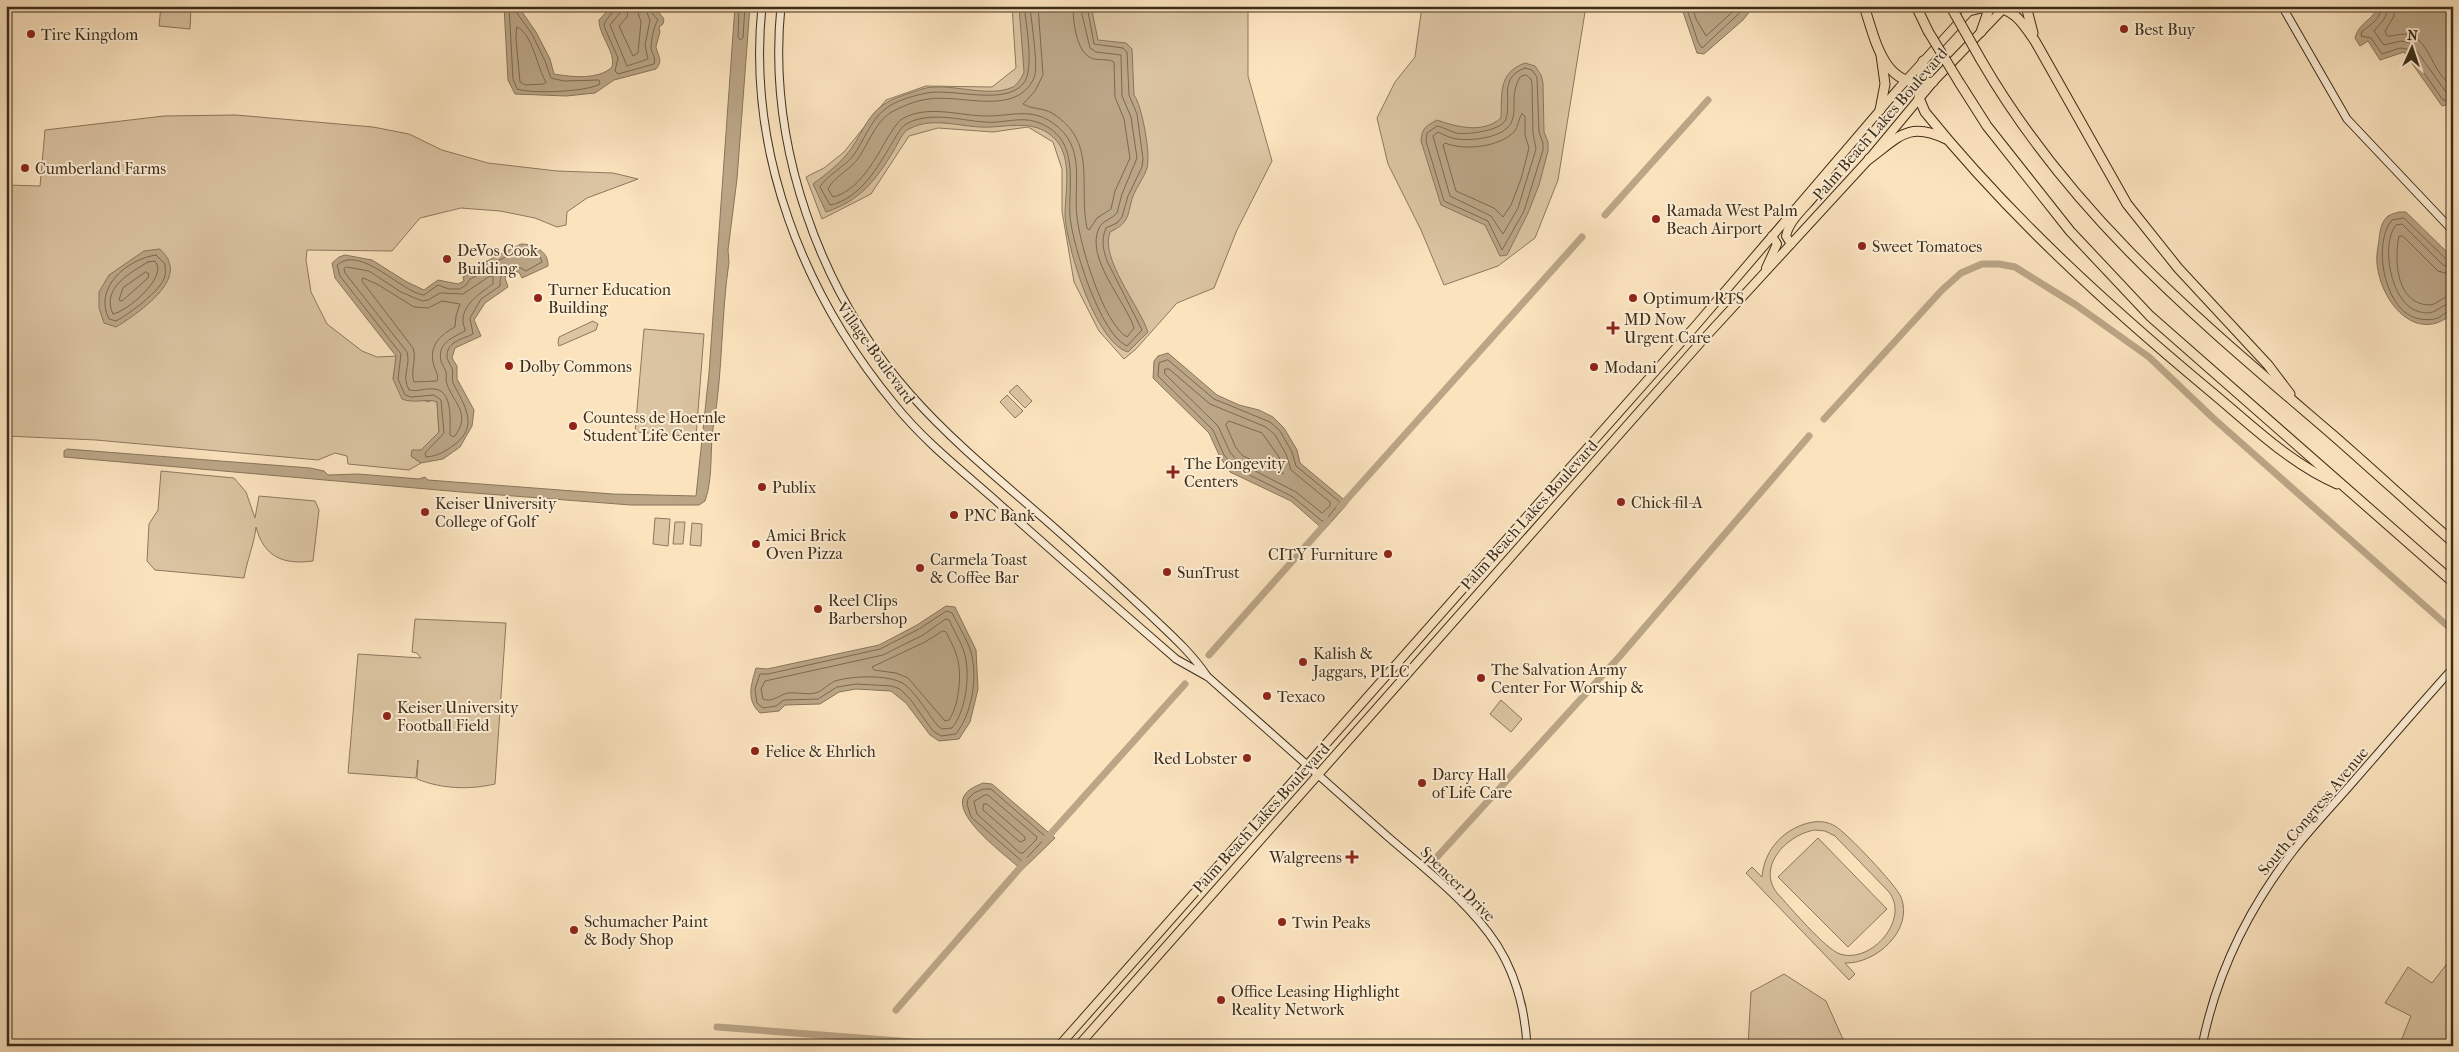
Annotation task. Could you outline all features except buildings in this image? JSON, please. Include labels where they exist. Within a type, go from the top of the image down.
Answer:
[{"type":"highway","points":[[1864,6],[1881,55],[1884,84],[1880,110]]},
{"type":"highway","points":[[1916,6],[1928,31],[1987,126],[2070,231],[2150,316],[2453,582]]},
{"type":"highway","points":[[1981,32],[1990,6]]},
{"type":"highway","points":[[1971,9],[1990,6],[2005,7],[2013,14],[2035,41],[2127,204],[2178,268],[2268,365],[2302,410]]},
{"type":"highway","points":[[2026,6],[2035,41]]},
{"type":"highway","points":[[1950,7],[2004,101],[2032,140],[2082,202],[2157,281],[2453,542]]},
{"type":"highway","points":[[1881,55],[1897,77],[1905,82],[1919,84],[1933,82]]},
{"type":"highway","points":[[1923,62],[1919,84],[1919,98],[1925,112],[2015,213],[2116,310],[2264,437],[2319,476],[2346,489]]},
{"type":"highway","points":[[1869,159],[1912,130],[1932,132],[1948,140]]},
{"type":"main road","name":"Palm Beach Lakes Boulevard","points":[[1078,1046],[1765,272],[1869,159],[1933,82],[2005,7]]},
{"type":"main road","name":"Palm Beach Lakes Boulevard","points":[[1058,1046],[1772,236],[1880,110],[1971,9]]},
{"type":"main road","points":[[1790,244],[1786,236],[1788,228],[1825,183],[1829,170]]},
{"type":"main road","points":[[1765,272],[1777,244],[1772,236]]},
{"type":"street","name":"Village Boulevard","points":[[762,6],[761,76],[770,154],[780,192],[809,274],[824,303],[854,350],[895,406],[935,447],[1176,659],[1208,677],[1318,774]]},
{"type":"street","name":"Village Boulevard","points":[[781,6],[780,75],[784,123],[798,186],[822,254],[870,340],[910,394],[948,434],[1117,583],[1193,656],[1208,677]]},
{"type":"street","points":[[2282,6],[2347,119],[2453,231]]},
{"type":"street","name":"South Congress Avenue","points":[[2202,1046],[2210,1014],[2225,970],[2250,916],[2268,886],[2302,840],[2453,668]]},
{"type":"street","name":"Spencer Drive","points":[[1318,774],[1419,864],[1486,930],[1503,956],[1516,986],[1526,1023],[1527,1046]]},
{"type":"shaded area","points":[[161,6],[191,6],[190,29],[159,26]]},
{"type":"shaded area","points":[[1012,6],[1248,6],[1248,76],[1272,161],[1237,230],[1214,288],[1177,303],[1136,349],[1124,359],[1099,331],[1074,282],[1062,211],[1062,169],[1053,142],[1028,127],[993,132],[938,128],[909,136],[871,194],[822,219],[806,177],[824,168],[844,152],[886,100],[926,86],[992,87],[1016,68]]},
{"type":"shaded area","points":[[1422,6],[1586,6],[1558,180],[1535,238],[1498,266],[1444,285],[1421,230],[1388,164],[1377,118],[1395,82],[1415,57]]},
{"type":"shaded area","points":[[236,115],[373,127],[409,134],[442,150],[488,163],[557,171],[613,173],[638,179],[587,198],[567,212],[566,225],[557,227],[535,218],[500,211],[461,208],[420,218],[392,251],[307,250],[306,260],[311,292],[327,324],[362,351],[377,357],[397,356],[393,379],[427,402],[433,400],[437,402],[439,432],[421,450],[411,456],[421,463],[409,470],[348,464],[347,456],[335,453],[318,460],[96,440],[6,436],[6,185],[40,186],[45,130],[164,116]]},
{"type":"shaded area","points":[[593,321],[598,324],[596,330],[559,346],[559,337]]},
{"type":"shaded area","points":[[644,329],[704,334],[696,437],[635,432]]},
{"type":"shaded area","points":[[1017,385],[1032,401],[1025,408],[1009,392]]},
{"type":"shaded area","points":[[1007,395],[1023,411],[1015,418],[1000,402]]},
{"type":"shaded area","points":[[161,471],[234,478],[246,492],[255,518],[259,496],[315,501],[319,510],[313,561],[293,562],[276,557],[264,546],[256,527],[244,578],[155,570],[147,561],[149,524],[158,510]]},
{"type":"shaded area","points":[[655,518],[670,519],[668,546],[653,544]]},
{"type":"shaded area","points":[[675,522],[685,522],[683,544],[673,544]]},
{"type":"shaded area","points":[[692,523],[702,524],[701,546],[690,545]]},
{"type":"shaded area","points":[[415,619],[506,623],[495,784],[456,788],[426,782],[417,779],[418,760],[416,778],[348,773],[358,654],[421,658],[417,653],[412,652]]},
{"type":"shaded area","points":[[1501,700],[1522,719],[1511,732],[1490,714]]},
{"type":"shaded area","points":[[1819,822],[1835,826],[1850,838],[1871,860],[1901,897],[1904,909],[1897,933],[1890,943],[1869,958],[1845,963],[1855,974],[1849,980],[1746,873],[1752,867],[1762,877],[1767,857],[1778,841],[1785,834],[1803,825]],"holes":[[[1815,830],[1825,831],[1835,836],[1889,892],[1894,903],[1895,914],[1891,926],[1875,946],[1864,952],[1852,955],[1840,954],[1834,951],[1799,917],[1777,893],[1771,883],[1770,872],[1773,862],[1786,845],[1805,833]]]},
{"type":"shaded area","points":[[1818,838],[1887,909],[1848,947],[1778,877]]},
{"type":"shaded area","points":[[2453,956],[2453,1046],[2399,1046],[2411,1016],[2385,1003],[2408,967],[2432,983]]},
{"type":"shaded area","points":[[1784,974],[1826,1001],[1846,1046],[1748,1046],[1751,992]]},
{"type":"water","points":[[504,6],[518,6],[536,32],[550,59],[554,74],[576,77],[600,74],[612,67],[612,56],[599,20],[612,6],[654,6],[664,19],[663,24],[659,27],[660,32],[656,46],[660,63],[656,69],[614,80],[595,93],[566,96],[515,94],[508,80]]},
{"type":"water","points":[[735,6],[750,6],[737,179],[728,250],[729,262],[710,482],[705,501],[699,505],[631,505],[64,457],[64,451],[67,449],[310,468],[324,471],[328,475],[358,474],[419,479],[425,477],[428,480],[613,494],[696,496],[709,373]]},
{"type":"water","points":[[1019,6],[1091,6],[1098,40],[1126,43],[1132,49],[1134,95],[1143,119],[1148,162],[1146,172],[1133,196],[1127,217],[1122,225],[1110,232],[1108,243],[1115,268],[1148,332],[1128,352],[1116,345],[1105,331],[1094,313],[1085,292],[1067,231],[1065,216],[1067,176],[1064,155],[1061,147],[1048,133],[1024,125],[981,127],[929,123],[919,125],[904,133],[874,180],[848,202],[826,212],[813,184],[831,170],[852,148],[872,115],[892,100],[932,87],[991,91],[1015,86],[1024,72]]},
{"type":"water","points":[[1681,6],[1754,6],[1743,20],[1704,54],[1697,53]]},
{"type":"water","points":[[2376,6],[2453,6],[2453,103],[2442,106],[2404,52],[2380,60],[2368,41],[2360,46],[2355,38],[2357,33],[2377,9]]},
{"type":"water","points":[[1525,63],[1535,66],[1541,75],[1543,83],[1544,132],[1548,142],[1548,151],[1539,185],[1528,213],[1507,255],[1500,256],[1485,225],[1441,205],[1421,141],[1422,133],[1425,128],[1437,120],[1470,128],[1478,128],[1494,123],[1501,118],[1502,92],[1506,78],[1516,67]]},
{"type":"water","points":[[2399,212],[2406,212],[2453,258],[2453,313],[2439,322],[2426,324],[2413,322],[2402,315],[2385,291],[2377,263],[2381,227],[2388,216]]},
{"type":"water","points":[[521,244],[530,245],[543,252],[548,261],[548,266],[522,278],[519,272],[508,272],[505,278],[508,287],[485,303],[474,320],[481,336],[455,348],[452,358],[457,366],[457,379],[474,410],[472,426],[460,447],[443,459],[421,463],[411,456],[412,450],[421,450],[439,432],[437,402],[402,399],[393,379],[396,356],[335,278],[332,263],[345,255],[372,260],[407,282],[424,290],[438,280],[458,284],[464,281],[463,277],[481,269],[485,262]]},
{"type":"water","points":[[160,249],[167,257],[170,271],[167,281],[161,290],[143,308],[116,327],[104,323],[99,308],[99,292],[109,275],[144,251]]},
{"type":"water","points":[[1168,353],[1217,395],[1239,405],[1259,410],[1273,417],[1284,428],[1297,450],[1300,463],[1348,503],[1324,530],[1291,501],[1230,472],[1220,457],[1209,433],[1153,378],[1154,361],[1158,356]]},
{"type":"water","points":[[946,606],[955,607],[976,650],[978,689],[970,722],[959,739],[939,741],[930,735],[906,703],[891,691],[856,689],[839,692],[820,704],[785,705],[779,711],[760,713],[753,703],[751,686],[756,668],[767,669],[879,645],[917,625]]},
{"type":"water","points":[[983,783],[992,784],[1055,838],[1022,870],[983,836],[966,815],[962,805],[964,796],[970,790]]},
{"type":"waterway","points":[[1605,215],[1708,100]]},
{"type":"waterway","points":[[1340,507],[1582,237]]},
{"type":"waterway","points":[[1824,419],[1942,290],[1961,273],[1982,264],[1999,264],[2015,267],[2076,305],[2149,357],[2213,418],[2451,629]]},
{"type":"waterway","points":[[1437,857],[1620,656],[1809,436]]},
{"type":"waterway","points":[[1209,655],[1328,521]]},
{"type":"waterway","points":[[1045,840],[1185,684]]},
{"type":"waterway","points":[[896,1010],[1026,861]]},
{"type":"waterway","points":[[717,1027],[965,1046]]},
{"type":"place","name":"Best Buy","points":[[2124,29]]},
{"type":"place","name":"Tire Kingdom","points":[[31,34]]},
{"type":"place","name":"Cumberland Farms","points":[[25,168]]},
{"type":"place","name":"Ramada West Palm Beach Airport","points":[[1656,219]]},
{"type":"place","name":"Sweet Tomatoes","points":[[1862,246]]},
{"type":"place","name":"DeVos Cook Building","points":[[447,259]]},
{"type":"place","name":"Turner Education Building","points":[[538,298]]},
{"type":"place","name":"Optimum RTS","points":[[1633,298]]},
{"type":"place","name":"MD Now Urgent Care","points":[[1613,328]]},
{"type":"place","name":"Dolby Commons","points":[[509,366]]},
{"type":"place","name":"Modani","points":[[1594,367]]},
{"type":"place","name":"Countess de Hoernle Student Life Center","points":[[573,426]]},
{"type":"place","name":"The Longevity Centers","points":[[1173,472]]},
{"type":"place","name":"Publix","points":[[762,487]]},
{"type":"place","name":"Chick-fil-A","points":[[1621,502]]},
{"type":"place","name":"Keiser University College of Golf","points":[[425,512]]},
{"type":"place","name":"PNC Bank","points":[[954,515]]},
{"type":"place","name":"Amici Brick Oven Pizza","points":[[756,544]]},
{"type":"place","name":"CITY Furniture","points":[[1388,554]]},
{"type":"place","name":"Carmela Toast & Coffee Bar","points":[[920,568]]},
{"type":"place","name":"SunTrust","points":[[1167,572]]},
{"type":"place","name":"Reel Clips Barbershop","points":[[818,609]]},
{"type":"place","name":"Kalish & Jaggars, PLLC","points":[[1303,662]]},
{"type":"place","name":"The Salvation Army Center For Worship &","points":[[1481,678]]},
{"type":"place","name":"Texaco","points":[[1267,696]]},
{"type":"place","name":"Keiser University Football Field","points":[[387,716]]},
{"type":"place","name":"Felice & Ehrlich","points":[[755,751]]},
{"type":"place","name":"Red Lobster","points":[[1247,758]]},
{"type":"place","name":"Darcy Hall of Life Care","points":[[1422,783]]},
{"type":"place","name":"Walgreens","points":[[1352,857]]},
{"type":"place","name":"Twin Peaks","points":[[1282,922]]},
{"type":"place","name":"Schumacher Paint & Body Shop","points":[[574,930]]},
{"type":"place","name":"Office Leasing Highlight Reality Network","points":[[1221,1000]]}]
